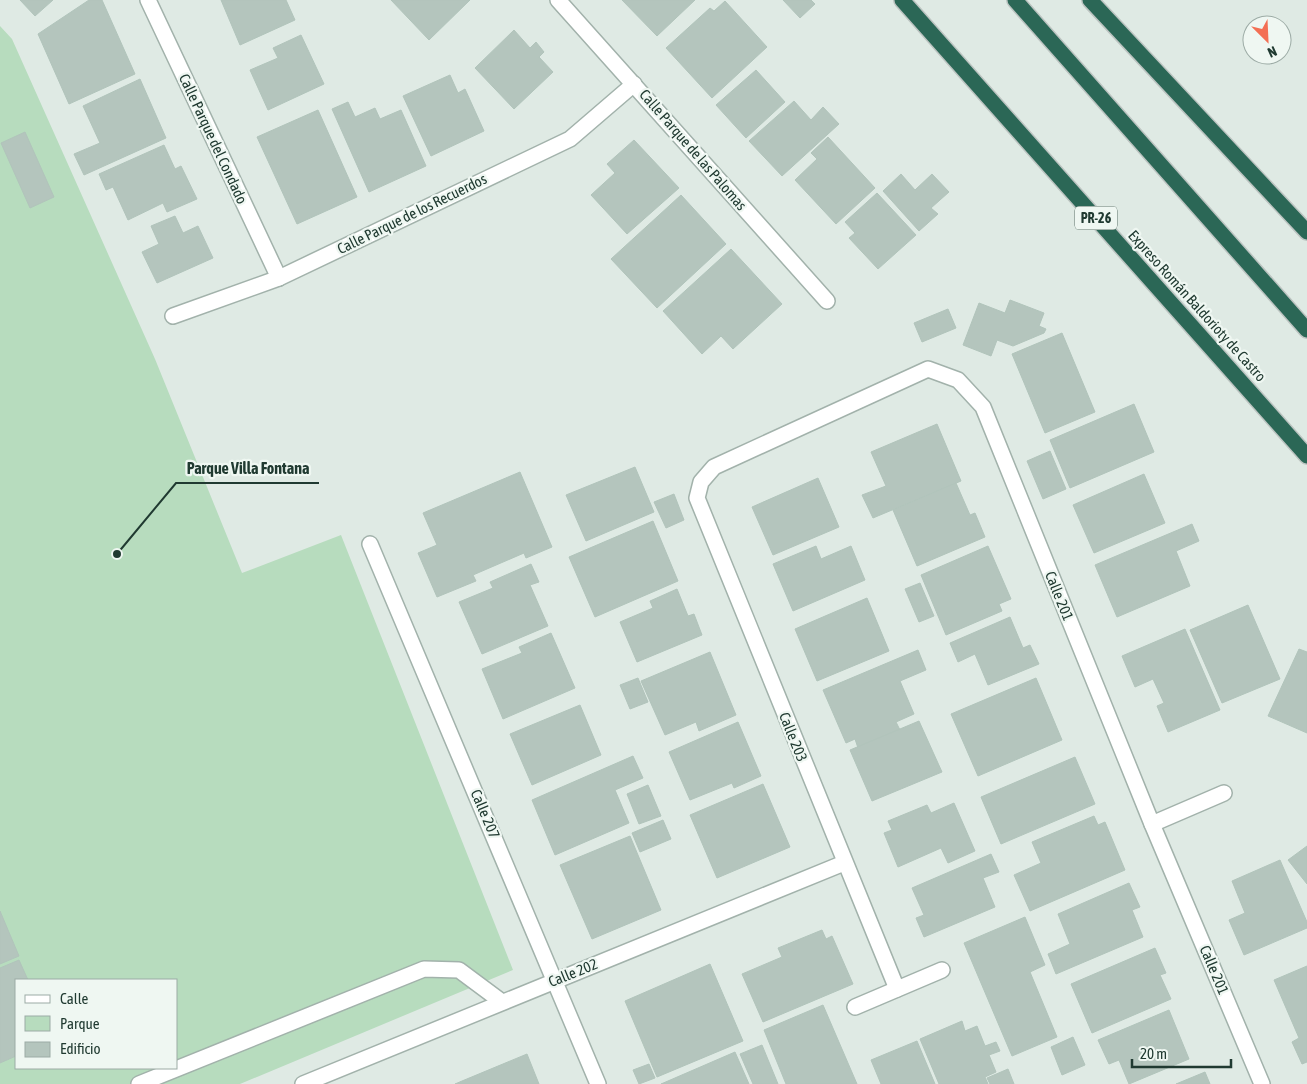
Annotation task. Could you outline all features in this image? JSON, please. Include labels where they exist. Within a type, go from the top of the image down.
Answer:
[{"type":"highway","name":"Expreso Román Baldorioty de Castro","points":[[902,0],[1307,456]]},
{"type":"highway","points":[[1015,0],[1307,330]]},
{"type":"highway","points":[[1090,0],[1307,232]]},
{"type":"highway","points":[[1290,436],[1307,469]]},
{"type":"street","name":"Calle Parque del Condado","points":[[148,0],[279,278]]},
{"type":"street","name":"Calle Parque de las Palomas","points":[[558,0],[827,301]]},
{"type":"street","name":"Calle Parque de los Recuerdos","points":[[173,316],[279,278],[570,139],[634,84]]},
{"type":"street","name":"Calle 201","points":[[701,482],[714,467],[928,369],[958,380],[983,407],[1152,824],[1262,1084]]},
{"type":"street","name":"Calle 203","points":[[701,482],[697,498],[844,863],[897,989]]},
{"type":"street","name":"Calle 207","points":[[370,544],[598,1084]]},
{"type":"street","points":[[1152,824],[1224,793]]},
{"type":"street","name":"Calle 202","points":[[303,1084],[844,863]]},
{"type":"street","points":[[178,1068],[424,969],[459,970],[502,1002]]},
{"type":"street","points":[[855,1007],[942,970]]},
{"type":"street","points":[[138,1084],[175,1069]]},
{"type":"green space","points":[[0,26],[12,39],[155,359],[242,573],[341,535],[513,970],[240,1084],[0,1084]]},
{"type":"building","points":[[20,0],[53,0],[35,16]]},
{"type":"building","points":[[89,0],[102,0],[135,74],[69,104],[38,34]]},
{"type":"building","points":[[221,0],[286,0],[295,20],[240,45]]},
{"type":"building","points":[[391,0],[470,0],[429,40]]},
{"type":"building","points":[[622,0],[695,0],[657,36]]},
{"type":"building","points":[[783,0],[811,0],[815,4],[800,18]]},
{"type":"building","points":[[725,1],[767,47],[712,98],[666,48],[710,8],[714,11]]},
{"type":"building","points":[[514,30],[530,48],[536,42],[544,52],[539,57],[553,72],[514,109],[475,68]]},
{"type":"building","points":[[301,35],[324,84],[268,110],[250,70],[278,58],[273,48]]},
{"type":"building","points":[[756,70],[785,102],[746,138],[716,105]]},
{"type":"building","points":[[450,75],[458,93],[465,89],[484,131],[431,156],[403,96]]},
{"type":"building","points":[[140,79],[166,138],[84,175],[74,154],[100,143],[83,106]]},
{"type":"building","points":[[794,101],[811,120],[823,107],[839,124],[782,176],[749,141]]},
{"type":"building","points":[[348,102],[355,117],[375,108],[380,119],[401,110],[426,166],[369,192],[332,109]]},
{"type":"building","points":[[318,110],[357,197],[297,224],[257,137]]},
{"type":"building","points":[[25,132],[54,197],[30,208],[1,143]]},
{"type":"building","points":[[828,137],[875,188],[836,224],[795,180],[817,159],[811,153]]},
{"type":"building","points":[[634,140],[679,188],[627,234],[591,195],[615,173],[607,164]]},
{"type":"building","points":[[164,145],[175,169],[181,166],[197,199],[167,212],[163,203],[128,220],[113,187],[106,190],[99,174]]},
{"type":"building","points":[[901,174],[915,190],[932,174],[949,192],[931,208],[938,214],[919,231],[883,191]]},
{"type":"building","points":[[877,193],[916,235],[878,269],[849,238],[855,233],[845,222]]},
{"type":"building","points":[[681,195],[726,244],[657,308],[611,259]]},
{"type":"building","points":[[175,216],[183,233],[198,226],[213,258],[157,283],[142,252],[159,244],[151,226]]},
{"type":"building","points":[[731,249],[782,304],[733,349],[721,336],[702,354],[663,311]]},
{"type":"building","points":[[1010,300],[1044,313],[1039,326],[1046,329],[1044,333],[1013,346],[997,340],[991,356],[963,345],[979,303],[1005,313]]},
{"type":"building","points":[[948,309],[956,328],[922,342],[914,323]]},
{"type":"building","points":[[1062,333],[1095,412],[1045,433],[1012,354]]},
{"type":"building","points":[[1134,404],[1154,452],[1070,488],[1050,440]]},
{"type":"building","points":[[937,424],[961,481],[873,518],[862,495],[886,486],[871,452]]},
{"type":"building","points":[[1050,451],[1066,489],[1043,499],[1027,461]]},
{"type":"building","points":[[635,467],[654,512],[586,541],[566,495]]},
{"type":"building","points":[[520,472],[552,547],[526,558],[524,553],[473,575],[476,581],[437,597],[418,553],[437,545],[423,513]]},
{"type":"building","points":[[1144,474],[1165,523],[1094,553],[1073,505]]},
{"type":"building","points":[[818,478],[839,527],[773,555],[752,507]]},
{"type":"building","points":[[956,483],[970,515],[975,513],[985,537],[917,566],[893,510]]},
{"type":"building","points":[[674,494],[684,520],[666,528],[654,502]]},
{"type":"building","points":[[653,521],[678,581],[595,617],[569,557]]},
{"type":"building","points":[[1192,524],[1199,541],[1176,551],[1190,586],[1117,617],[1095,565]]},
{"type":"building","points":[[816,546],[821,559],[851,546],[865,580],[793,611],[773,564]]},
{"type":"building","points":[[988,546],[1011,599],[999,604],[1002,611],[946,635],[921,575]]},
{"type":"building","points":[[531,564],[539,582],[530,585],[548,626],[482,654],[459,602],[493,588],[490,582]]},
{"type":"building","points":[[920,583],[934,616],[919,622],[905,589]]},
{"type":"building","points":[[677,589],[688,616],[694,614],[702,635],[637,662],[620,622],[653,608],[650,601]]},
{"type":"building","points":[[867,598],[889,651],[817,681],[795,629]]},
{"type":"building","points":[[1248,605],[1280,679],[1222,703],[1190,630]]},
{"type":"building","points":[[1010,617],[1023,648],[1030,645],[1039,664],[988,685],[975,654],[958,662],[950,643]]},
{"type":"building","points":[[1185,629],[1220,710],[1168,732],[1157,706],[1164,703],[1153,679],[1135,687],[1122,656]]},
{"type":"building","points":[[551,633],[575,688],[503,719],[482,669],[522,653],[519,647]]},
{"type":"building","points":[[1299,649],[1307,652],[1307,733],[1268,716]]},
{"type":"building","points":[[918,650],[926,670],[900,681],[914,714],[896,722],[900,730],[858,748],[855,739],[846,743],[823,690]]},
{"type":"building","points":[[710,652],[736,715],[699,731],[696,722],[665,735],[641,681]]},
{"type":"building","points":[[638,678],[648,702],[630,709],[620,685]]},
{"type":"building","points":[[1036,678],[1062,740],[978,776],[951,714]]},
{"type":"building","points":[[580,705],[601,755],[532,785],[510,734]]},
{"type":"building","points":[[919,721],[942,772],[872,801],[850,750]]},
{"type":"building","points":[[738,722],[761,776],[734,788],[732,783],[690,800],[669,752]]},
{"type":"building","points":[[633,756],[643,778],[615,790],[629,823],[555,855],[532,800]]},
{"type":"building","points":[[1075,757],[1095,804],[1001,844],[981,797]]},
{"type":"building","points":[[763,784],[790,847],[717,878],[690,815]]},
{"type":"building","points":[[648,785],[661,816],[639,824],[627,794]]},
{"type":"building","points":[[954,803],[975,851],[948,863],[941,848],[898,867],[884,833],[892,830],[888,821],[927,805],[931,813]]},
{"type":"building","points":[[1094,816],[1098,825],[1105,822],[1125,870],[1030,911],[1014,875],[1041,863],[1032,842]]},
{"type":"building","points":[[663,820],[671,839],[640,852],[632,833]]},
{"type":"building","points":[[630,836],[661,910],[592,939],[560,865]]},
{"type":"building","points":[[1307,846],[1307,884],[1288,860]]},
{"type":"building","points":[[991,854],[999,872],[983,878],[995,907],[924,937],[916,918],[924,915],[912,888]]},
{"type":"building","points":[[1280,860],[1307,922],[1307,928],[1244,955],[1229,920],[1245,913],[1232,881]]},
{"type":"building","points":[[1129,883],[1140,907],[1132,910],[1143,937],[1056,974],[1048,954],[1070,944],[1058,914]]},
{"type":"building","points":[[0,911],[19,956],[0,964]]},
{"type":"building","points":[[1025,917],[1045,965],[1030,972],[1057,1037],[1012,1056],[964,943]]},
{"type":"building","points":[[822,930],[826,939],[832,936],[853,984],[763,1022],[742,974],[782,957],[778,948]]},
{"type":"building","points":[[1155,948],[1166,973],[1160,975],[1171,999],[1092,1033],[1071,984]]},
{"type":"building","points":[[19,960],[28,979],[15,979],[15,1056],[0,1063],[0,968]]},
{"type":"building","points":[[710,964],[743,1041],[657,1077],[625,1001]]},
{"type":"building","points":[[1307,966],[1307,1062],[1302,1064],[1292,1042],[1299,1038],[1274,980]]},
{"type":"building","points":[[823,1005],[857,1084],[786,1084],[764,1030]]},
{"type":"building","points":[[1169,1010],[1189,1059],[1129,1084],[1119,1060],[1109,1064],[1098,1040]]},
{"type":"building","points":[[962,1021],[965,1031],[977,1026],[985,1046],[996,1042],[1000,1051],[989,1055],[996,1072],[985,1077],[988,1084],[939,1084],[920,1039]]},
{"type":"building","points":[[1073,1037],[1085,1065],[1062,1075],[1051,1047]]},
{"type":"building","points":[[917,1041],[935,1084],[881,1084],[871,1060]]},
{"type":"building","points":[[762,1045],[778,1084],[753,1084],[740,1054]]},
{"type":"building","points":[[735,1052],[749,1084],[661,1084]]},
{"type":"building","points":[[527,1054],[539,1084],[455,1084],[462,1081]]},
{"type":"building","points":[[649,1064],[655,1078],[639,1084],[633,1070]]},
{"type":"building","points":[[1008,1069],[1014,1084],[990,1084],[987,1078]]},
{"type":"building","points":[[1205,1072],[1210,1084],[1176,1084]]},
{"type":"place","name":"Parque Villa Fontana","points":[[117,554]]}]
